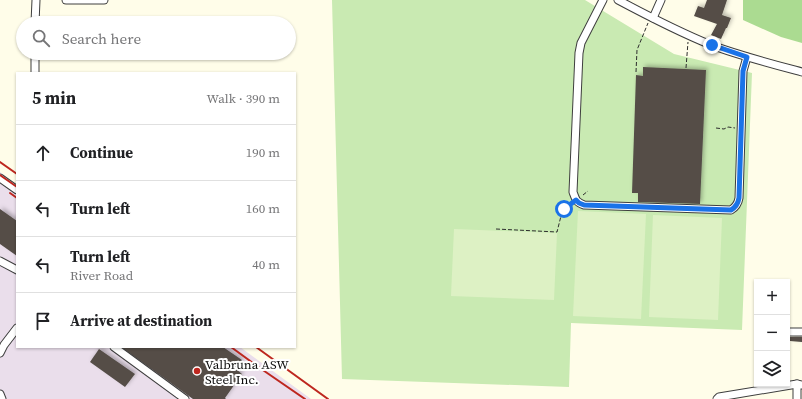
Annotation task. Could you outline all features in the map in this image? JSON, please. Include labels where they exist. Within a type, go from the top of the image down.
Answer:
[{"type":"street","points":[[35,16],[36,0]]},
{"type":"street","points":[[66,0],[104,0]]},
{"type":"street","points":[[603,0],[581,43],[579,53],[573,192],[576,200],[584,205],[731,210],[735,208],[738,204],[739,198],[743,71],[747,57]]},
{"type":"street","points":[[618,0],[652,18],[712,45],[747,57],[802,72]]},
{"type":"street","points":[[652,18],[661,0]]},
{"type":"street","points":[[35,60],[35,72]]},
{"type":"street","points":[[0,178],[16,189]]},
{"type":"street","points":[[0,261],[16,269]]},
{"type":"street","points":[[0,353],[2,346],[16,329]]},
{"type":"street","points":[[790,332],[802,332]]},
{"type":"street","points":[[115,348],[185,399]]},
{"type":"street","points":[[790,385],[800,384],[797,399]]},
{"type":"street","points":[[717,399],[719,397],[761,387]]},
{"type":"street","points":[[0,394],[2,399]]},
{"type":"path","points":[[636,72],[637,50],[652,18]]},
{"type":"path","points":[[686,68],[688,35]]},
{"type":"path","points":[[716,128],[724,129],[733,127],[741,130]]},
{"type":"path","points":[[496,229],[557,232],[564,209],[588,191]]},
{"type":"shaded area","points":[[0,172],[16,184],[16,348],[241,348],[311,399],[0,399]]},
{"type":"green space","points":[[332,0],[585,0],[674,54],[752,73],[742,330],[571,323],[569,387],[342,379]]},
{"type":"green space","points":[[743,0],[802,0],[802,43],[781,37],[743,20]]},
{"type":"green space","points":[[578,211],[646,214],[641,319],[573,316]]},
{"type":"green space","points":[[653,215],[722,218],[718,320],[649,317]]},
{"type":"green space","points":[[454,229],[557,233],[554,300],[451,296]]},
{"type":"building","points":[[707,0],[727,0],[722,15],[731,18],[721,39],[711,35],[717,24],[694,16],[698,6],[704,8]]},
{"type":"building","points":[[643,67],[706,70],[700,204],[638,202],[638,193],[632,193],[636,75],[643,76]]},
{"type":"building","points":[[0,209],[16,220],[16,255],[0,244]]},
{"type":"building","points":[[790,337],[802,337],[802,342],[790,341]]},
{"type":"building","name":"Valbruna ASW Steel Inc.","points":[[122,348],[224,348],[242,360],[236,369],[242,374],[225,398],[226,399],[193,399]]},
{"type":"building","points":[[99,349],[135,374],[125,387],[90,362]]},
{"type":"railway","points":[[0,162],[16,173]]},
{"type":"railway","points":[[0,175],[16,186]]},
{"type":"railway","points":[[10,193],[16,197]]},
{"type":"railway","points":[[232,348],[305,399]]},
{"type":"railway","points":[[257,348],[328,399]]},
{"type":"place","name":"Valbruna ASW Steel Inc.","points":[[197,371]]},
{"type":"route","points":[[564,209],[576,200],[584,205],[731,210],[735,208],[738,204],[739,198],[743,71],[747,57],[712,45]]}]
